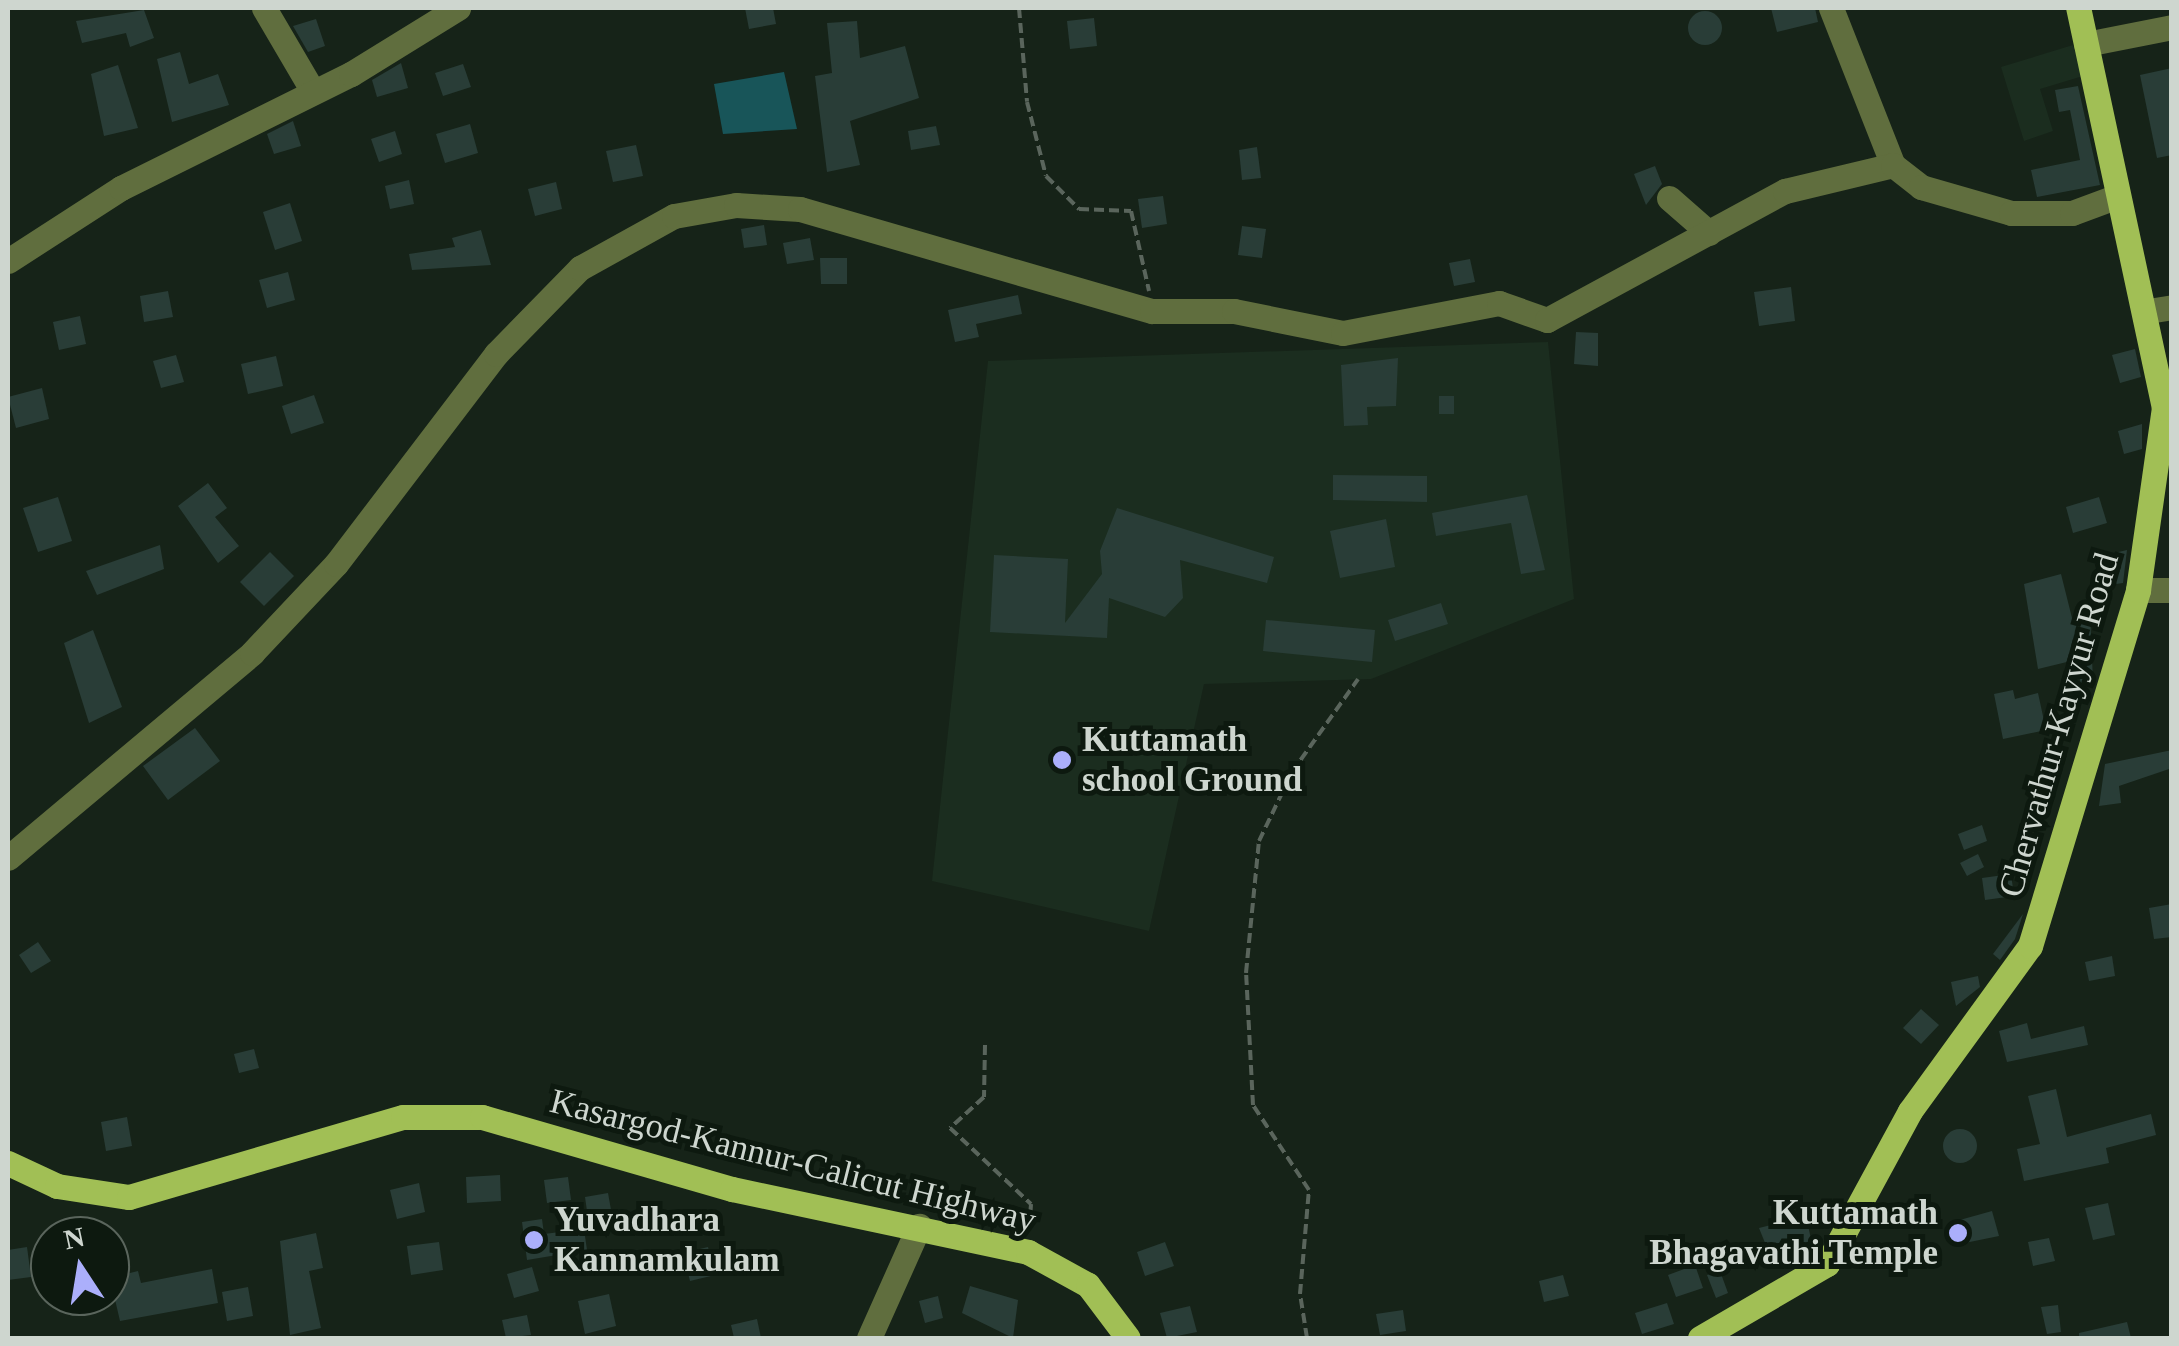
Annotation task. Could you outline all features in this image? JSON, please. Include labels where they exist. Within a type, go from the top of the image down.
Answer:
[{"type":"main road","name":"Chervathur-Kayyur Road","points":[[1700,1338],[1827,1264],[1910,1111],[2030,946],[2138,590],[2164,408],[2160,309],[2115,197],[2078,8]]},
{"type":"main road","name":"Kasargod-Kannur-Calicut Highway","points":[[8,1163],[57,1186],[129,1197],[403,1117],[482,1118],[732,1189],[1028,1252],[1088,1285],[1128,1338]]},
{"type":"street","points":[[264,8],[311,88]]},
{"type":"street","points":[[8,261],[121,188],[458,8]]},
{"type":"street","points":[[1831,8],[1893,165],[1921,187],[2011,213],[2072,213],[2115,197]]},
{"type":"street","points":[[2086,44],[2172,27]]},
{"type":"street","points":[[8,858],[252,654],[336,564],[496,354],[580,268],[634,234],[736,205],[800,209],[1152,310],[1234,312],[1342,333],[1499,302],[1548,320],[1785,191],[1893,165]]},
{"type":"street","points":[[1668,198],[1709,232]]},
{"type":"street","points":[[2138,590],[2172,590]]},
{"type":"street","points":[[869,1338],[919,1226]]},
{"type":"path","points":[[1020,8],[1026,102],[1046,176],[1080,208],[1131,211],[1152,310]]},
{"type":"path","points":[[1307,1338],[1300,1294],[1309,1190],[1254,1105],[1252,930],[1259,841],[1292,772],[1358,680]]},
{"type":"path","points":[[985,1045],[984,1097],[950,1128],[1031,1204],[1028,1252]]},
{"type":"shaded area","points":[[2073,45],[2083,76],[2040,89],[2053,131],[2024,141],[2001,67]]},
{"type":"shaded area","points":[[1548,342],[1574,599],[1371,679],[1204,684],[1149,931],[932,881],[988,361]]},
{"type":"water","points":[[784,72],[797,129],[723,134],[714,84]]},
{"type":"building","points":[[745,8],[773,8],[776,24],[749,29]]},
{"type":"building","points":[[1771,8],[1815,8],[1818,22],[1777,32]]},
{"type":"building","points":[[144,10],[154,38],[130,47],[126,33],[82,43],[76,21]]},
{"type":"building","points":[[1705,11],[1717,16],[1722,28],[1717,40],[1705,45],[1693,40],[1688,28],[1693,16]]},
{"type":"building","points":[[1094,18],[1097,46],[1070,49],[1067,21]]},
{"type":"building","points":[[316,19],[325,46],[308,52],[293,26]]},
{"type":"building","points":[[857,21],[860,58],[905,46],[919,98],[850,121],[860,165],[827,172],[815,76],[832,73],[827,23]]},
{"type":"building","points":[[180,52],[189,84],[218,74],[229,105],[172,122],[157,59]]},
{"type":"building","points":[[401,63],[408,88],[377,97],[372,80]]},
{"type":"building","points":[[463,64],[471,87],[443,96],[435,73]]},
{"type":"building","points":[[118,65],[138,128],[104,136],[91,74]]},
{"type":"building","points":[[2172,68],[2172,155],[2157,158],[2140,75]]},
{"type":"building","points":[[2078,86],[2100,185],[2037,197],[2031,170],[2080,160],[2070,110],[2059,112],[2055,90]]},
{"type":"building","points":[[293,121],[301,146],[274,154],[267,134]]},
{"type":"building","points":[[470,124],[478,153],[445,163],[436,134]]},
{"type":"building","points":[[936,126],[940,145],[911,150],[908,131]]},
{"type":"building","points":[[395,131],[402,154],[379,162],[371,139]]},
{"type":"building","points":[[636,145],[643,176],[613,182],[606,151]]},
{"type":"building","points":[[1257,147],[1261,178],[1242,180],[1239,150]]},
{"type":"building","points":[[1655,166],[1662,184],[1646,205],[1634,174]]},
{"type":"building","points":[[409,180],[414,204],[390,209],[385,186]]},
{"type":"building","points":[[556,182],[562,209],[535,216],[528,189]]},
{"type":"building","points":[[1163,196],[1167,224],[1142,228],[1138,199]]},
{"type":"building","points":[[290,203],[302,241],[275,250],[263,212]]},
{"type":"building","points":[[764,225],[767,245],[744,248],[741,229]]},
{"type":"building","points":[[1242,226],[1266,229],[1262,258],[1238,255]]},
{"type":"building","points":[[481,230],[491,265],[412,270],[409,254],[455,247],[452,238]]},
{"type":"building","points":[[810,238],[814,260],[787,264],[783,243]]},
{"type":"building","points":[[820,258],[847,258],[847,284],[821,284]]},
{"type":"building","points":[[1470,259],[1475,282],[1454,286],[1449,263]]},
{"type":"building","points":[[288,272],[295,300],[267,308],[259,280]]},
{"type":"building","points":[[1791,287],[1795,321],[1759,326],[1754,292]]},
{"type":"building","points":[[168,291],[173,317],[144,322],[140,296]]},
{"type":"building","points":[[1018,295],[1022,314],[976,324],[979,337],[955,342],[948,310]]},
{"type":"building","points":[[80,316],[86,344],[59,350],[53,322]]},
{"type":"building","points":[[1576,332],[1598,333],[1598,366],[1574,364]]},
{"type":"building","points":[[2135,349],[2141,377],[2120,383],[2112,355]]},
{"type":"building","points":[[176,355],[184,382],[161,388],[153,361]]},
{"type":"building","points":[[276,356],[283,386],[248,394],[241,364]]},
{"type":"building","points":[[1398,358],[1396,406],[1367,407],[1368,425],[1344,426],[1341,365]]},
{"type":"building","points":[[42,388],[49,419],[16,428],[8,397]]},
{"type":"building","points":[[314,395],[324,423],[291,434],[282,406]]},
{"type":"building","points":[[1439,396],[1454,396],[1454,414],[1439,414]]},
{"type":"building","points":[[2142,424],[2142,449],[2124,454],[2118,431]]},
{"type":"building","points":[[1333,475],[1427,476],[1427,502],[1333,500]]},
{"type":"building","points":[[208,483],[227,508],[215,517],[239,546],[218,563],[178,506]]},
{"type":"building","points":[[1527,495],[1545,570],[1521,574],[1511,523],[1436,536],[1432,513]]},
{"type":"building","points":[[58,497],[72,541],[38,552],[23,508]]},
{"type":"building","points":[[2099,497],[2107,523],[2073,533],[2066,507]]},
{"type":"building","points":[[1117,508],[1274,557],[1267,583],[1180,560],[1183,598],[1165,617],[1109,598],[1107,638],[990,632],[994,555],[1068,559],[1065,623],[1102,574],[1100,551]]},
{"type":"building","points":[[1386,519],[1395,567],[1340,578],[1330,531]]},
{"type":"building","points":[[160,545],[164,569],[97,595],[86,571]]},
{"type":"building","points":[[2127,550],[2123,583],[2116,584],[2110,554]]},
{"type":"building","points":[[270,552],[294,576],[264,606],[240,582]]},
{"type":"building","points":[[2061,574],[2072,618],[2090,614],[2093,681],[2081,684],[2075,660],[2038,669],[2024,584]]},
{"type":"building","points":[[1441,603],[1448,624],[1395,641],[1388,620]]},
{"type":"building","points":[[1266,620],[1375,630],[1372,662],[1263,651]]},
{"type":"building","points":[[93,630],[122,707],[89,723],[64,643]]},
{"type":"building","points":[[2013,690],[2015,699],[2038,693],[2046,730],[2003,739],[1994,694]]},
{"type":"building","points":[[195,728],[220,761],[168,800],[143,766]]},
{"type":"building","points":[[2172,750],[2172,768],[2119,786],[2121,803],[2099,806],[2105,764]]},
{"type":"building","points":[[1982,825],[1987,841],[1964,850],[1958,834]]},
{"type":"building","points":[[1978,854],[1984,867],[1967,876],[1960,863]]},
{"type":"building","points":[[2011,874],[2014,896],[1985,900],[1982,878]]},
{"type":"building","points":[[2172,904],[2172,937],[2154,939],[2149,908]]},
{"type":"building","points":[[2023,914],[2015,939],[2000,960],[1993,954]]},
{"type":"building","points":[[38,942],[51,961],[31,973],[19,955]]},
{"type":"building","points":[[2112,956],[2115,976],[2089,981],[2085,962]]},
{"type":"building","points":[[1978,976],[1980,987],[1956,1006],[1951,982]]},
{"type":"building","points":[[1921,1009],[1939,1025],[1921,1044],[1903,1028]]},
{"type":"building","points":[[2027,1023],[2031,1039],[2084,1026],[2088,1045],[2007,1062],[1999,1031]]},
{"type":"building","points":[[254,1049],[259,1068],[239,1073],[234,1054]]},
{"type":"building","points":[[2056,1089],[2067,1137],[2151,1114],[2156,1135],[2106,1148],[2109,1163],[2024,1181],[2017,1149],[2040,1144],[2028,1096]]},
{"type":"building","points":[[127,1117],[132,1146],[106,1151],[101,1122]]},
{"type":"building","points":[[1960,1129],[1972,1134],[1977,1146],[1972,1158],[1960,1163],[1948,1158],[1943,1146],[1948,1134]]},
{"type":"building","points":[[500,1175],[501,1201],[467,1203],[466,1177]]},
{"type":"building","points":[[568,1177],[571,1200],[547,1203],[544,1180]]},
{"type":"building","points":[[419,1183],[425,1212],[397,1219],[390,1190]]},
{"type":"building","points":[[608,1193],[613,1221],[589,1225],[585,1197]]},
{"type":"building","points":[[2108,1203],[2115,1235],[2093,1240],[2085,1208]]},
{"type":"building","points":[[1992,1211],[1999,1236],[1955,1245],[1949,1223]]},
{"type":"building","points":[[1806,1216],[1814,1253],[1774,1265],[1759,1228]]},
{"type":"building","points":[[542,1219],[544,1234],[584,1229],[587,1250],[527,1260],[522,1222]]},
{"type":"building","points":[[316,1233],[323,1268],[309,1271],[321,1328],[290,1335],[280,1241]]},
{"type":"building","points":[[2049,1238],[2055,1261],[2033,1266],[2028,1242]]},
{"type":"building","points":[[439,1242],[443,1270],[411,1275],[407,1246]]},
{"type":"building","points":[[1165,1242],[1174,1266],[1145,1276],[1137,1252]]},
{"type":"building","points":[[27,1247],[30,1277],[8,1280],[8,1250]]},
{"type":"building","points":[[708,1247],[715,1275],[690,1281],[683,1253]]},
{"type":"building","points":[[1695,1265],[1703,1288],[1676,1297],[1668,1275]]},
{"type":"building","points":[[532,1267],[539,1291],[514,1298],[507,1274]]},
{"type":"building","points":[[212,1269],[218,1303],[120,1321],[119,1316],[130,1316],[130,1273],[138,1271],[141,1283]]},
{"type":"building","points":[[1720,1271],[1728,1293],[1716,1298],[1707,1275]]},
{"type":"building","points":[[1563,1275],[1569,1296],[1544,1302],[1539,1281]]},
{"type":"building","points":[[970,1286],[1018,1300],[1013,1338],[962,1313]]},
{"type":"building","points":[[248,1287],[253,1316],[227,1321],[222,1292]]},
{"type":"building","points":[[609,1294],[616,1326],[585,1334],[578,1301]]},
{"type":"building","points":[[938,1296],[943,1318],[925,1323],[919,1301]]},
{"type":"building","points":[[1667,1303],[1674,1324],[1642,1334],[1635,1313]]},
{"type":"building","points":[[2058,1305],[2061,1332],[2047,1334],[2041,1307]]},
{"type":"building","points":[[1190,1306],[1197,1332],[1167,1338],[1160,1313]]},
{"type":"building","points":[[1403,1310],[1406,1331],[1380,1335],[1376,1314]]},
{"type":"building","points":[[527,1315],[531,1335],[506,1338],[502,1320]]},
{"type":"building","points":[[757,1319],[761,1338],[734,1338],[731,1325]]},
{"type":"building","points":[[2127,1322],[2131,1338],[2079,1338],[2079,1333]]},
{"type":"place","name":"Kuttamath school Ground","points":[[1062,760]]},
{"type":"place","name":"Kuttamath Bhagavathi Temple","points":[[1958,1233]]},
{"type":"place","name":"Yuvadhara Kannamkulam","points":[[534,1240]]}]
